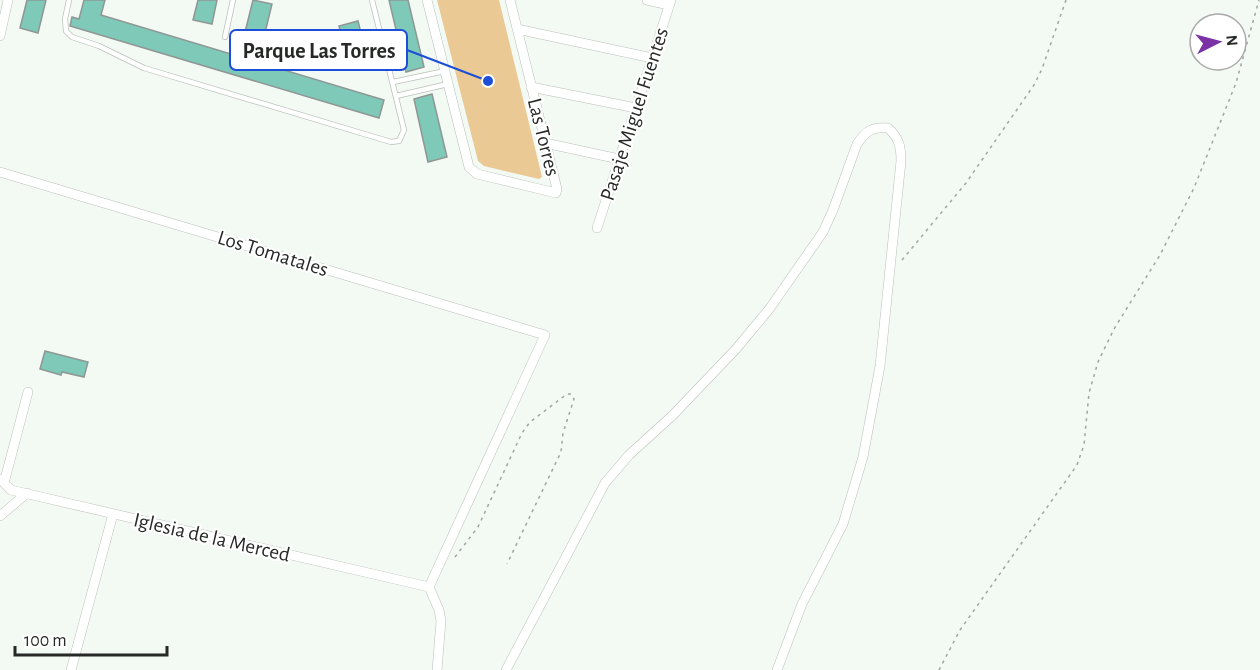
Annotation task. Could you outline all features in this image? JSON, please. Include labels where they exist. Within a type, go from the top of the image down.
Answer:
[{"type":"street","points":[[0,36],[8,0]]},
{"type":"street","name":"Las Torres","points":[[427,0],[469,167],[477,174],[556,193],[557,189],[510,0]]},
{"type":"street","points":[[647,0],[670,2]]},
{"type":"street","name":"Pasaje Miguel Fuentes","points":[[597,228],[670,2]]},
{"type":"street","points":[[517,28],[652,58]]},
{"type":"street","points":[[531,87],[636,108]]},
{"type":"street","points":[[506,670],[605,483],[629,455],[673,415],[736,349],[770,308],[822,232],[833,210],[857,144],[864,134],[874,127],[888,128],[897,137],[901,148],[880,366],[863,457],[843,524],[802,604],[777,670]]},
{"type":"street","points":[[545,143],[619,159]]},
{"type":"street","name":"Los Tomatales","points":[[0,172],[545,335],[429,587]]},
{"type":"street","points":[[2,481],[28,392]]},
{"type":"street","name":"Iglesia de la Merced","points":[[2,481],[11,490],[429,587]]},
{"type":"street","points":[[0,516],[27,493]]},
{"type":"street","points":[[71,670],[113,514]]},
{"type":"street","points":[[429,587],[441,621],[437,670]]},
{"type":"lane","points":[[69,0],[65,19],[66,31],[72,37],[99,46],[144,68],[391,142],[399,141],[404,130],[372,0]]},
{"type":"lane","points":[[225,37],[234,0]]},
{"type":"lane","points":[[393,82],[445,71]]},
{"type":"lane","points":[[396,96],[448,84]]},
{"type":"path","points":[[889,275],[966,183],[1028,95],[1042,69],[1066,0]]},
{"type":"path","points":[[939,670],[960,630],[1077,465],[1084,445],[1089,393],[1098,362],[1114,329],[1160,255],[1194,188],[1236,83],[1258,0]]},
{"type":"path","points":[[450,562],[478,527],[522,433],[530,422],[567,394],[571,394],[574,399],[563,433],[561,452],[507,564]]},
{"type":"shaded area","points":[[437,0],[499,0],[542,177],[539,179],[484,166],[478,161]]},
{"type":"building","points":[[27,0],[46,0],[38,33],[20,28]]},
{"type":"building","points":[[84,0],[105,0],[101,15],[384,100],[379,118],[70,26],[72,17],[79,19]]},
{"type":"building","points":[[198,0],[217,0],[212,24],[193,20]]},
{"type":"building","points":[[253,0],[272,4],[262,45],[243,40]]},
{"type":"building","points":[[389,0],[408,0],[424,67],[406,72]]},
{"type":"building","points":[[358,21],[368,61],[349,66],[339,26]]},
{"type":"building","points":[[432,94],[447,157],[428,162],[414,99]]},
{"type":"building","points":[[45,351],[88,362],[84,377],[62,372],[61,375],[40,369]]},
{"type":"place","name":"Parque Las Torres","points":[[488,81]]}]
